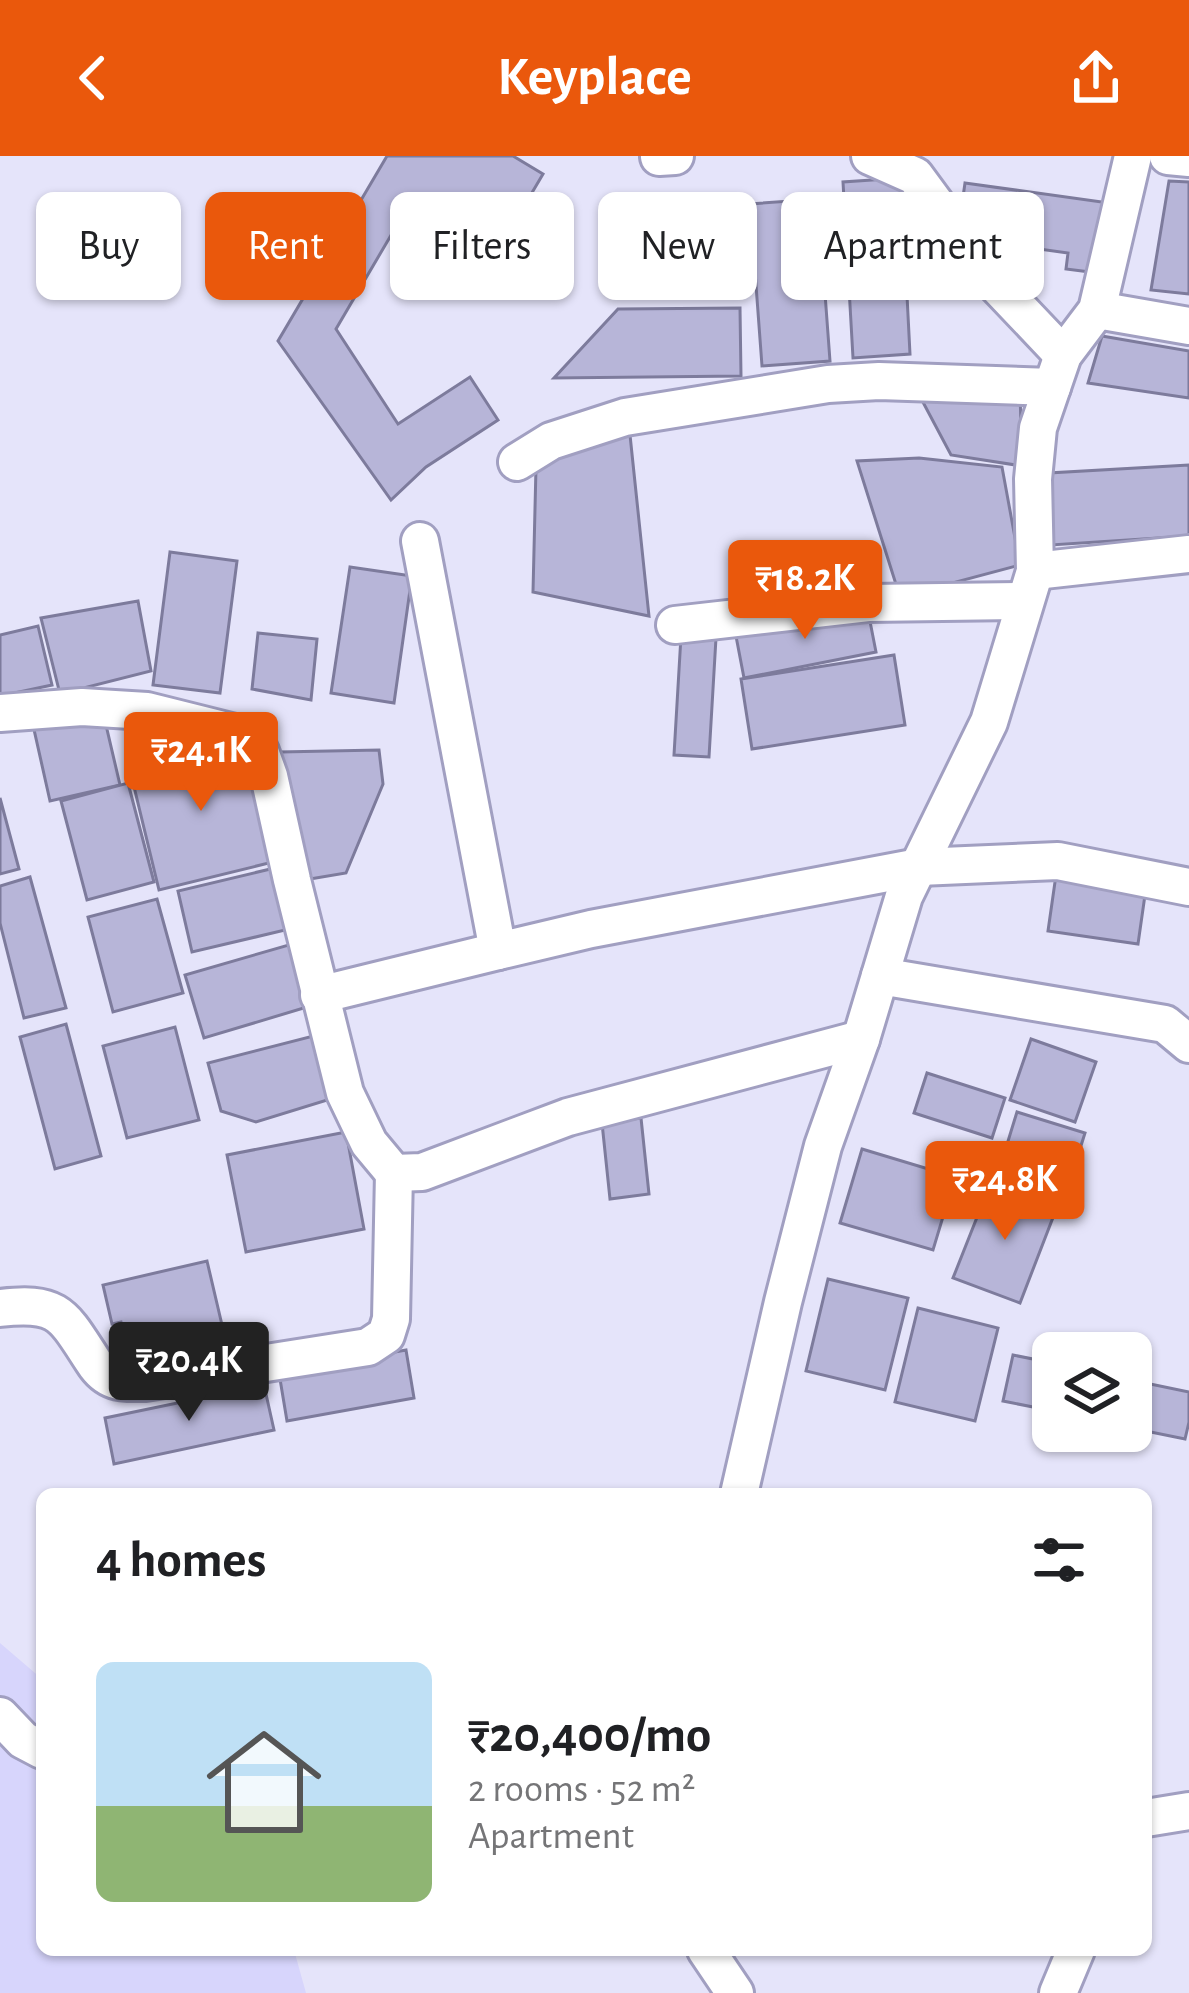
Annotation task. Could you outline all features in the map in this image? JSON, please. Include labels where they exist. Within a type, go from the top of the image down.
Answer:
[{"type":"street","points":[[659,157],[675,156]]},
{"type":"street","points":[[870,156],[915,176],[1058,371]]},
{"type":"street","points":[[740,1488],[823,1146],[904,896],[989,722],[1029,586],[1039,428],[1058,371],[1097,310],[1133,156]]},
{"type":"street","points":[[1168,156],[1189,158]]},
{"type":"street","points":[[1097,310],[1189,326]]},
{"type":"street","points":[[517,462],[551,441],[625,417],[791,389],[1058,371]]},
{"type":"street","points":[[420,541],[498,951]]},
{"type":"street","points":[[675,625],[928,600],[1029,586],[1189,554]]},
{"type":"street","points":[[0,713],[109,707],[147,711],[226,728],[247,736],[260,751],[345,1093],[369,1143],[394,1173],[391,1319],[386,1335],[368,1347],[145,1382],[115,1381],[99,1370],[70,1324],[52,1309],[0,1305]]},
{"type":"street","points":[[319,995],[591,929],[919,867],[1058,861],[1189,886]]},
{"type":"street","points":[[880,976],[1165,1024],[1189,1044]]},
{"type":"street","points":[[394,1173],[422,1172],[568,1117],[861,1039]]},
{"type":"street","points":[[0,1716],[36,1747]]},
{"type":"street","points":[[1152,1817],[1189,1811]]},
{"type":"street","points":[[710,1956],[735,1993]]},
{"type":"street","points":[[1058,1993],[1073,1956]]},
{"type":"shaded area","points":[[0,1643],[36,1674],[36,1956],[296,1956],[306,1993],[0,1993]]},
{"type":"building","points":[[387,156],[513,156],[543,174],[532,192],[390,192],[390,237],[366,278],[366,192]]},
{"type":"building","points":[[901,178],[902,192],[844,192],[843,182]]},
{"type":"building","points":[[1169,181],[1189,182],[1189,294],[1151,290]]},
{"type":"building","points":[[965,183],[1030,192],[964,192]]},
{"type":"building","points":[[1044,194],[1109,203],[1098,273],[1066,269],[1068,253],[1044,250]]},
{"type":"building","points":[[781,202],[781,300],[825,300],[830,361],[762,366],[757,203]]},
{"type":"building","points":[[302,300],[353,300],[336,329],[398,424],[470,377],[498,420],[426,467],[391,500],[278,341]]},
{"type":"building","points":[[850,300],[907,300],[910,354],[853,358]]},
{"type":"building","points":[[740,308],[741,376],[554,378],[618,309]]},
{"type":"building","points":[[1102,336],[1189,351],[1189,398],[1088,383]]},
{"type":"building","points":[[916,389],[1020,391],[1022,466],[951,455]]},
{"type":"building","points":[[630,435],[649,616],[533,592],[536,467],[588,442]]},
{"type":"building","points":[[919,458],[1002,467],[1020,565],[900,597],[857,461]]},
{"type":"building","points":[[1189,465],[1189,536],[1051,545],[1049,473]]},
{"type":"building","points":[[170,552],[237,561],[220,693],[153,685]]},
{"type":"building","points":[[350,567],[412,576],[394,703],[331,693]]},
{"type":"building","points":[[138,601],[151,671],[60,694],[41,618]]},
{"type":"building","points":[[867,606],[876,652],[744,678],[735,631]]},
{"type":"building","points":[[38,626],[52,685],[0,696],[0,635]]},
{"type":"building","points":[[258,633],[317,639],[311,700],[252,689]]},
{"type":"building","points":[[681,636],[716,638],[709,757],[674,755]]},
{"type":"building","points":[[894,655],[905,725],[752,749],[741,679]]},
{"type":"building","points":[[102,708],[120,785],[50,801],[33,725]]},
{"type":"building","points":[[244,738],[273,862],[159,890],[129,766]]},
{"type":"building","points":[[379,750],[383,784],[346,873],[304,880],[280,752]]},
{"type":"building","points":[[128,783],[154,882],[87,900],[61,801]]},
{"type":"building","points":[[0,798],[19,869],[0,874]]},
{"type":"building","points":[[283,866],[298,927],[192,952],[178,891]]},
{"type":"building","points":[[1057,868],[1147,881],[1138,944],[1048,931]]},
{"type":"building","points":[[30,877],[66,1008],[24,1018],[0,923],[0,886]]},
{"type":"building","points":[[157,899],[183,993],[113,1012],[88,917]]},
{"type":"building","points":[[299,942],[317,1004],[204,1038],[185,975]]},
{"type":"building","points":[[66,1024],[101,1156],[55,1169],[20,1037]]},
{"type":"building","points":[[175,1027],[199,1120],[127,1138],[103,1046]]},
{"type":"building","points":[[321,1034],[337,1097],[256,1122],[221,1111],[208,1063]]},
{"type":"building","points":[[1031,1039],[1096,1062],[1075,1122],[1010,1100]]},
{"type":"building","points":[[927,1073],[1005,1098],[992,1138],[914,1113]]},
{"type":"building","points":[[1017,1112],[1085,1133],[1069,1184],[1001,1164]]},
{"type":"building","points":[[641,1118],[649,1194],[610,1199],[602,1123]]},
{"type":"building","points":[[346,1132],[364,1229],[246,1252],[227,1155]]},
{"type":"building","points":[[862,1149],[955,1177],[933,1250],[840,1223]]},
{"type":"building","points":[[991,1182],[1057,1207],[1020,1303],[953,1278]]},
{"type":"building","points":[[207,1261],[226,1342],[131,1363],[121,1322],[112,1324],[103,1285]]},
{"type":"building","points":[[828,1279],[908,1298],[885,1390],[806,1371]]},
{"type":"building","points":[[918,1308],[998,1328],[975,1421],[895,1402]]},
{"type":"building","points":[[406,1350],[414,1398],[287,1421],[279,1373]]},
{"type":"building","points":[[1013,1355],[1032,1359],[1032,1407],[1003,1401]]},
{"type":"building","points":[[1152,1384],[1189,1392],[1185,1439],[1152,1432]]},
{"type":"building","points":[[264,1385],[274,1430],[114,1464],[105,1418]]}]
